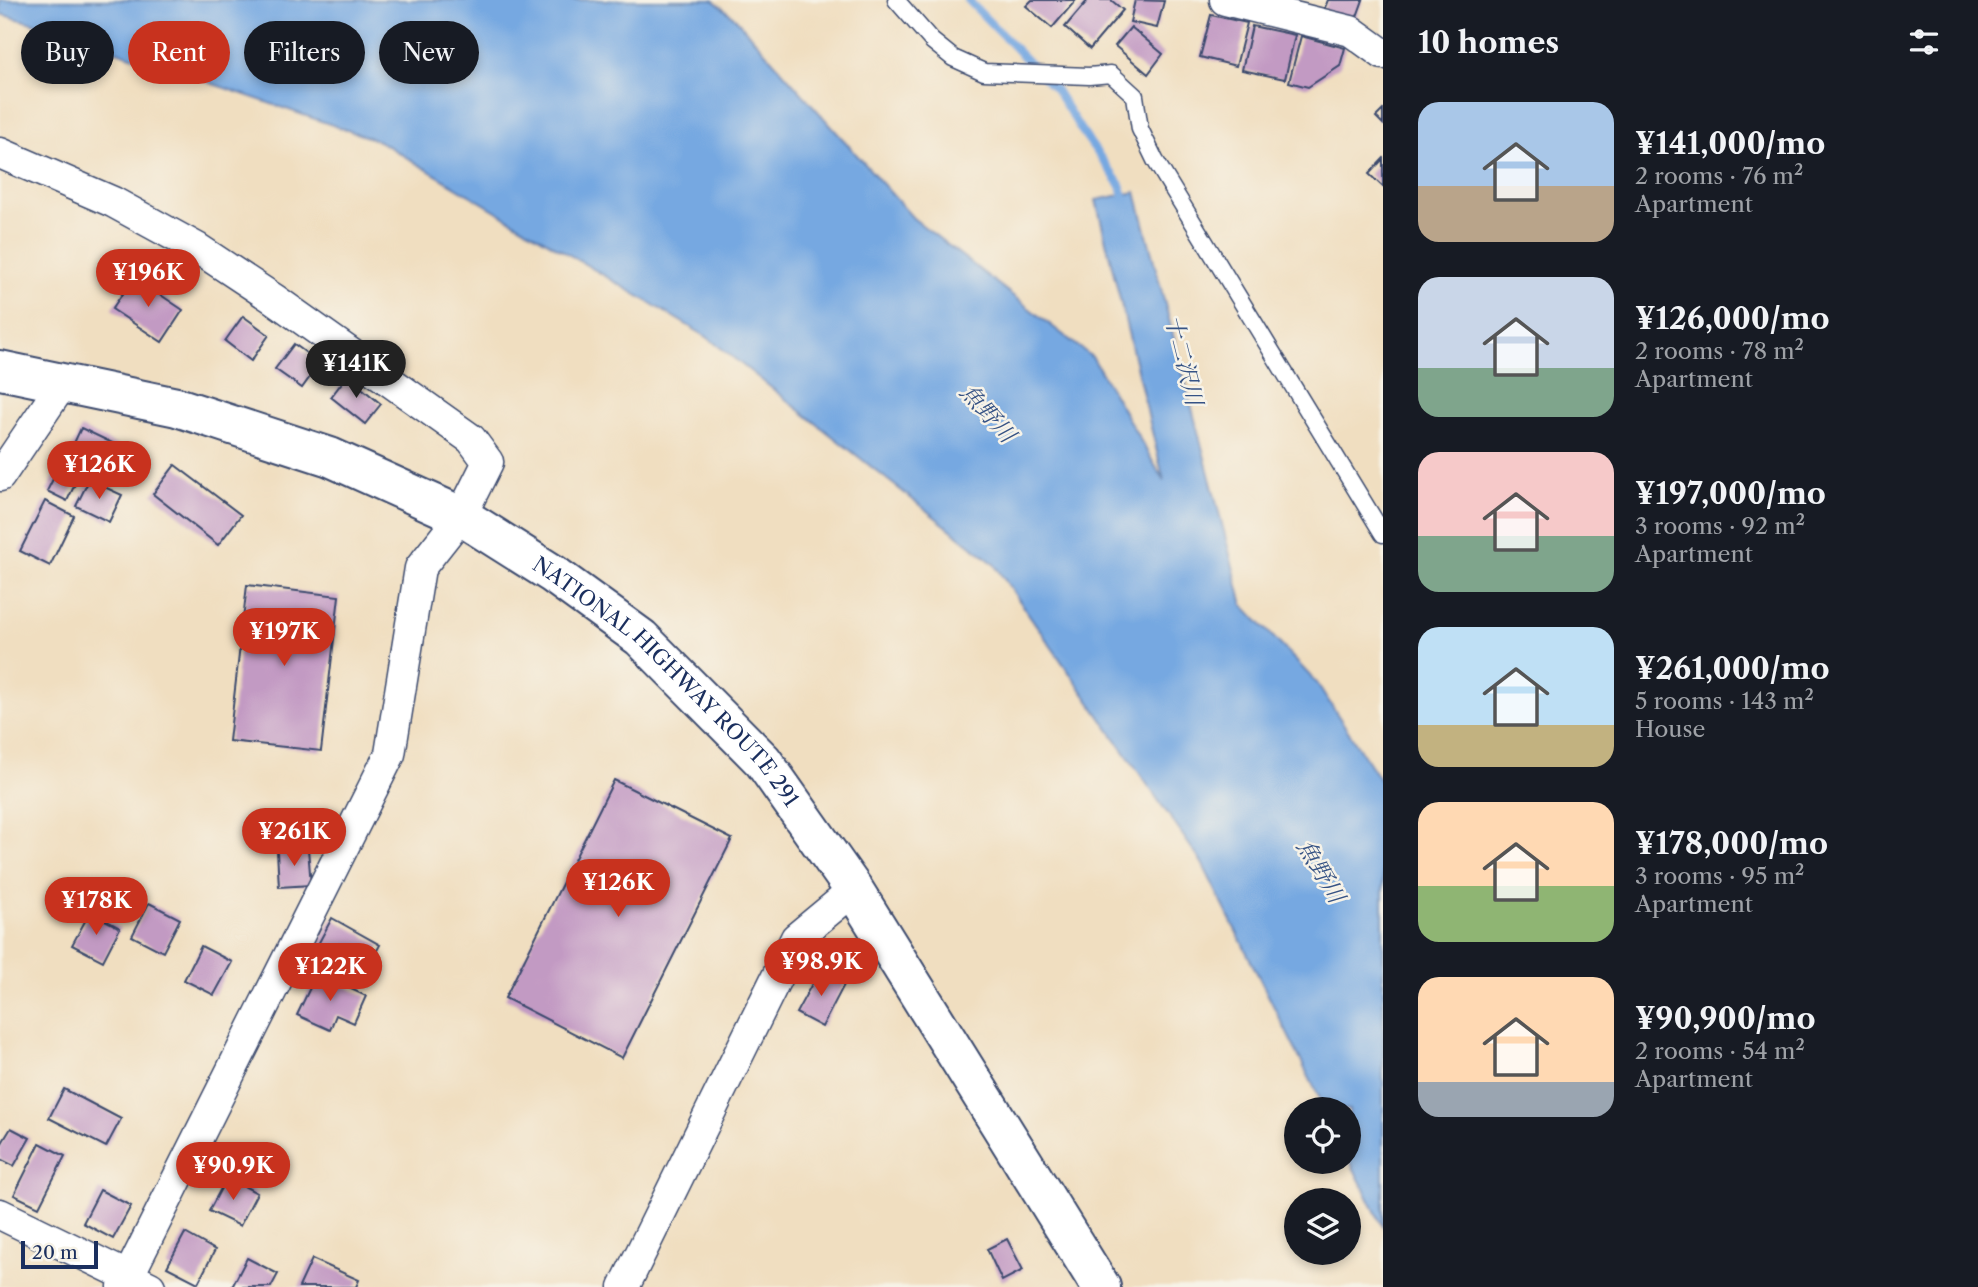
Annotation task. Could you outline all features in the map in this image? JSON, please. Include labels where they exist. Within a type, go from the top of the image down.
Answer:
[{"type":"highway","name":"NATIONAL HIGHWAY ROUTE 291","points":[[0,370],[177,407],[330,457],[461,516],[553,573],[641,638],[763,761],[854,890],[1101,1287]]},
{"type":"street","points":[[1238,1],[1351,30],[1383,54]]},
{"type":"street","points":[[0,153],[113,202],[197,248],[274,299],[471,439],[488,463],[461,516],[420,568],[390,754],[133,1284],[0,1214]]},
{"type":"street","points":[[0,475],[63,383]]},
{"type":"street","points":[[624,1287],[796,938],[854,890]]},
{"type":"lane","points":[[896,0],[942,50],[984,72],[1089,76],[1111,74],[1135,96],[1140,129],[1155,160],[1383,534]]},
{"type":"water","name":"魚野川","points":[[0,0],[713,0],[734,17],[913,218],[1093,358],[1164,481],[1096,200],[1136,192],[1243,605],[1317,683],[1383,785],[1383,1227],[1356,1174],[1361,1174],[1361,1097],[1319,1097],[1202,863],[993,563],[707,337],[379,141],[213,84],[230,84],[230,21],[128,21],[128,55],[114,50],[114,21],[25,21],[0,14]]},
{"type":"building","points":[[1032,0],[1076,0],[1052,28],[1026,6]]},
{"type":"building","points":[[1088,0],[1111,0],[1123,10],[1090,49],[1065,27]]},
{"type":"building","points":[[1135,0],[1164,1],[1157,28],[1130,22]]},
{"type":"building","points":[[1328,0],[1363,0],[1355,22],[1324,10]]},
{"type":"building","points":[[1211,15],[1247,23],[1236,66],[1200,57]]},
{"type":"building","points":[[1252,26],[1295,35],[1285,79],[1242,70]]},
{"type":"building","points":[[1131,27],[1163,54],[1148,74],[1115,46]]},
{"type":"building","points":[[1301,36],[1345,48],[1340,66],[1308,87],[1289,82]]},
{"type":"building","points":[[1383,110],[1383,124],[1376,117]]},
{"type":"building","points":[[1383,159],[1383,187],[1369,174]]},
{"type":"building","points":[[134,277],[183,310],[162,342],[112,309]]},
{"type":"building","points":[[243,316],[269,335],[251,361],[225,341]]},
{"type":"building","points":[[294,344],[320,363],[302,388],[275,369]]},
{"type":"building","points":[[347,376],[381,404],[365,424],[331,397]]},
{"type":"building","points":[[81,428],[127,450],[113,480],[67,458]]},
{"type":"building","points":[[175,465],[241,515],[218,545],[153,494]]},
{"type":"building","points":[[59,467],[79,476],[67,501],[47,491]]},
{"type":"building","points":[[89,480],[122,495],[109,522],[76,506]]},
{"type":"building","points":[[45,501],[74,516],[50,566],[20,551]]},
{"type":"building","points":[[247,585],[339,596],[321,751],[229,741]]},
{"type":"building","points":[[614,780],[732,839],[622,1058],[505,998]]},
{"type":"building","points":[[308,849],[311,885],[279,887],[277,851]]},
{"type":"building","points":[[149,903],[180,919],[163,952],[132,936]]},
{"type":"building","points":[[90,912],[120,928],[103,961],[72,945]]},
{"type":"building","points":[[332,918],[380,945],[364,974],[316,948]]},
{"type":"building","points":[[201,946],[232,962],[214,995],[184,980]]},
{"type":"building","points":[[820,969],[845,983],[822,1027],[796,1013]]},
{"type":"building","points":[[317,973],[366,996],[354,1023],[336,1015],[330,1030],[297,1015]]},
{"type":"building","points":[[64,1089],[121,1119],[106,1147],[49,1118]]},
{"type":"building","points":[[11,1128],[30,1138],[14,1166],[0,1159],[0,1146]]},
{"type":"building","points":[[40,1143],[65,1156],[39,1207],[14,1195]]},
{"type":"building","points":[[227,1177],[257,1193],[240,1226],[209,1211]]},
{"type":"building","points":[[100,1190],[131,1206],[113,1239],[83,1223]]},
{"type":"building","points":[[185,1233],[215,1250],[198,1283],[167,1267]]},
{"type":"building","points":[[1007,1239],[1023,1270],[1002,1281],[987,1249]]},
{"type":"building","points":[[247,1258],[278,1274],[271,1287],[232,1287]]},
{"type":"building","points":[[312,1259],[359,1280],[356,1287],[299,1287]]},
{"type":"waterway","name":"十二沢川","points":[[968,0],[1056,90],[1121,186],[1126,203]]}]
